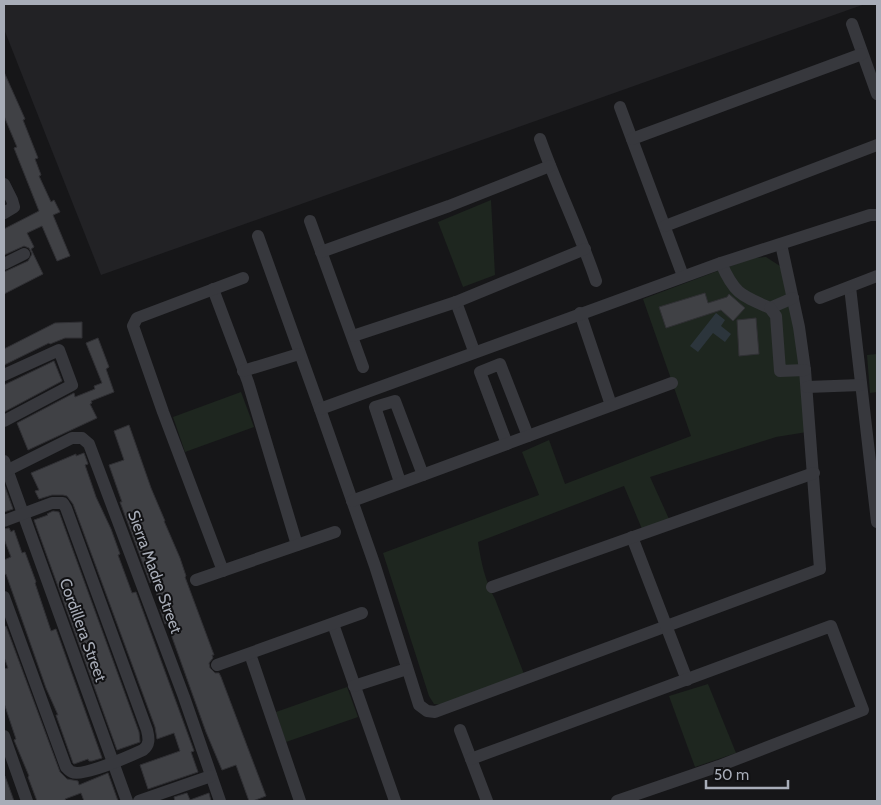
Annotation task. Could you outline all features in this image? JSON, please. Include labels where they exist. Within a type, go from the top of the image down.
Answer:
[{"type":"street","points":[[852,24],[877,94]]},
{"type":"street","points":[[632,139],[862,54]]},
{"type":"street","points":[[620,107],[682,276]]},
{"type":"street","points":[[540,139],[585,249],[596,281]]},
{"type":"street","points":[[665,226],[877,145]]},
{"type":"street","points":[[321,252],[449,206],[550,166]]},
{"type":"street","points":[[4,184],[14,207],[4,213]]},
{"type":"street","points":[[320,409],[682,276],[875,213]]},
{"type":"street","points":[[310,221],[363,367]]},
{"type":"street","points":[[258,236],[375,566],[419,705],[428,711],[435,712],[820,569],[805,370],[793,298],[781,244]]},
{"type":"street","points":[[353,336],[456,302],[585,249]]},
{"type":"street","points":[[4,264],[24,254]]},
{"type":"street","points":[[721,263],[727,278],[741,296],[770,308],[776,316],[780,371],[805,370]]},
{"type":"street","points":[[820,298],[877,276]]},
{"type":"street","points":[[223,570],[163,412],[133,326],[137,318],[243,278]]},
{"type":"street","points":[[850,287],[877,522]]},
{"type":"street","points":[[213,289],[248,382],[297,545]]},
{"type":"street","points":[[770,308],[793,298]]},
{"type":"street","points":[[456,302],[474,351]]},
{"type":"street","points":[[580,313],[611,405]]},
{"type":"street","points":[[4,375],[59,350],[72,385],[4,421]]},
{"type":"street","points":[[243,371],[299,354]]},
{"type":"street","points":[[507,444],[480,372],[500,364],[528,436]]},
{"type":"street","points":[[352,501],[672,383]]},
{"type":"street","points":[[807,387],[861,385]]},
{"type":"street","points":[[400,482],[375,407],[395,401],[423,475]]},
{"type":"street","name":"Sierra Madre Street","points":[[5,467],[72,438],[82,438],[89,444],[184,698],[220,801]]},
{"type":"street","name":"Cordillera Street","points":[[5,467],[127,801]]},
{"type":"street","points":[[492,587],[814,473]]},
{"type":"street","points":[[4,521],[52,503],[63,503],[146,730],[149,741],[148,747],[90,771],[71,772],[66,767],[4,598]]},
{"type":"street","points":[[196,580],[335,532]]},
{"type":"street","points":[[632,537],[687,680]]},
{"type":"street","points":[[218,665],[362,613]]},
{"type":"street","points":[[334,624],[395,801]]},
{"type":"street","points":[[471,759],[832,626],[863,710],[719,766],[617,801]]},
{"type":"street","points":[[250,654],[300,801]]},
{"type":"street","points":[[354,686],[407,669]]},
{"type":"street","points":[[460,730],[487,801]]},
{"type":"street","points":[[4,736],[27,801]]},
{"type":"street","points":[[139,801],[211,776]]},
{"type":"shaded area","points":[[4,4],[865,4],[101,275],[4,29]]},
{"type":"shaded area","points":[[491,200],[495,275],[463,287],[438,222]]},
{"type":"shaded area","points":[[766,257],[780,266],[793,312],[807,432],[776,437],[650,477],[669,519],[642,529],[624,486],[478,542],[486,578],[524,674],[446,705],[434,704],[429,696],[383,553],[539,495],[522,452],[549,440],[565,484],[691,436],[643,299],[752,258]]},
{"type":"shaded area","points":[[716,313],[725,320],[721,326],[731,334],[725,342],[713,333],[698,352],[690,346]]},
{"type":"shaded area","points":[[877,354],[877,392],[870,393],[867,355]]},
{"type":"shaded area","points":[[241,392],[254,427],[185,452],[173,417]]},
{"type":"shaded area","points":[[708,684],[736,753],[695,767],[669,696]]},
{"type":"shaded area","points":[[347,687],[358,717],[286,742],[276,712]]},
{"type":"building","points":[[4,72],[25,119],[23,120],[38,158],[35,159],[41,175],[39,176],[51,202],[54,200],[60,212],[53,215],[70,256],[57,261],[42,226],[27,233],[34,247],[31,249],[43,274],[4,294],[4,272],[28,261],[32,254],[29,248],[24,246],[4,255],[4,229],[39,211],[14,148],[17,147],[4,116]]},
{"type":"building","points":[[705,293],[708,303],[727,297],[729,294],[745,308],[733,321],[721,310],[666,328],[659,307]]},
{"type":"building","points":[[756,318],[759,354],[739,356],[737,320]]},
{"type":"building","points":[[82,322],[82,338],[65,338],[49,343],[4,365],[4,349],[55,323]]},
{"type":"building","points":[[98,338],[109,367],[106,369],[114,392],[91,401],[92,403],[90,404],[97,418],[28,450],[17,423],[74,393],[75,397],[95,389],[94,386],[102,383],[86,343]]},
{"type":"building","points":[[54,361],[62,381],[4,412],[4,385]]},
{"type":"building","points":[[129,425],[151,488],[180,558],[185,577],[214,655],[212,655],[213,658],[209,663],[210,668],[215,673],[219,673],[221,677],[266,796],[253,801],[249,801],[236,765],[222,770],[206,732],[167,623],[165,624],[160,609],[162,608],[152,582],[150,583],[120,502],[122,502],[109,465],[124,460],[114,431]]},
{"type":"building","points":[[84,453],[88,464],[85,465],[96,497],[111,529],[132,593],[136,592],[194,751],[191,752],[198,772],[148,789],[140,765],[180,751],[174,733],[157,739],[155,727],[73,504],[67,496],[63,495],[52,495],[39,499],[35,491],[39,490],[31,473],[76,454],[76,456]]},
{"type":"building","points":[[4,484],[13,509],[4,512]]},
{"type":"building","points":[[53,511],[59,512],[139,732],[140,742],[117,750],[34,520]]},
{"type":"building","points":[[9,528],[11,532],[14,530],[22,553],[25,552],[51,631],[56,629],[102,758],[73,763],[56,715],[58,715],[46,688],[6,574],[4,575],[4,560],[11,557],[4,539],[4,529]]},
{"type":"building","points":[[6,626],[60,772],[67,779],[78,781],[79,785],[108,773],[118,801],[84,801],[81,793],[65,799],[66,801],[37,801],[14,740],[16,739],[4,703],[4,669],[8,668],[4,657],[4,627]]},
{"type":"building","points":[[5,776],[14,801],[4,801]]},
{"type":"building","points":[[187,793],[190,800],[209,793],[211,801],[175,801],[174,797]]}]
